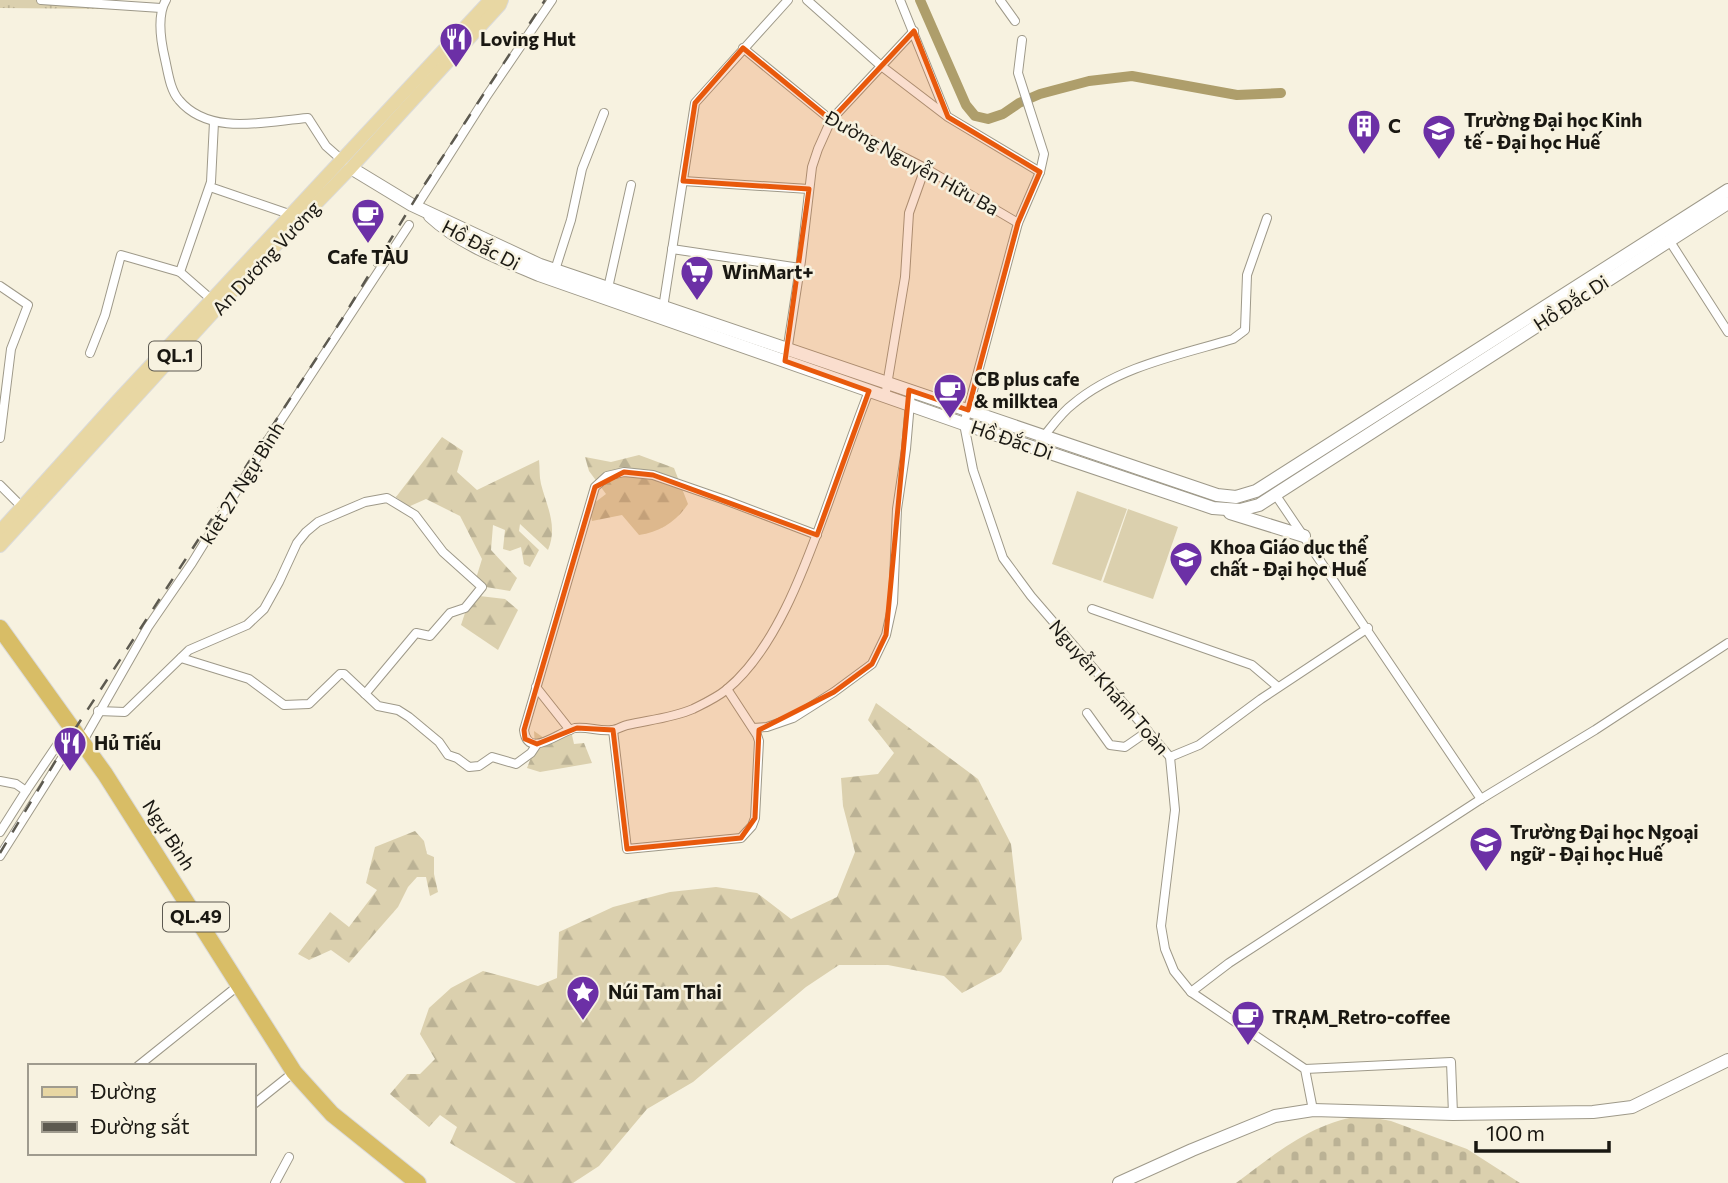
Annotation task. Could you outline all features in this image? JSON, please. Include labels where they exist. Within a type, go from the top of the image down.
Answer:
[{"type":"highway","name":"Ngự Bình","points":[[0,628],[106,774],[294,1072],[332,1114],[418,1183]]},
{"type":"main road","name":"An Dương Vương","points":[[0,531],[184,337],[256,266],[490,0]]},
{"type":"main road","name":"An Dương Vương","points":[[0,546],[184,337],[212,300],[502,0]]},
{"type":"street","points":[[41,0],[163,4],[164,56],[172,88],[179,101],[208,122],[245,123],[308,118],[326,146],[346,164],[420,209],[486,97],[552,0]]},
{"type":"street","points":[[662,312],[695,103],[788,0]]},
{"type":"street","points":[[807,0],[880,65],[947,117],[1040,172]]},
{"type":"street","points":[[900,0],[947,117]]},
{"type":"street","points":[[1000,0],[1016,21]]},
{"type":"street","points":[[786,355],[800,268],[811,167],[831,120],[914,31]]},
{"type":"street","points":[[964,424],[1018,223],[1040,172],[1044,154],[1018,68],[1022,40]]},
{"type":"street","name":"Đường Nguyễn Hữu Ba","points":[[743,48],[831,120],[925,168],[1018,223]]},
{"type":"street","points":[[555,270],[571,220],[582,169],[604,113]]},
{"type":"street","points":[[180,272],[210,187],[214,122]]},
{"type":"street","points":[[885,397],[905,277],[909,213],[925,168]]},
{"type":"street","points":[[683,181],[809,189]]},
{"type":"street","points":[[608,288],[631,185]]},
{"type":"street","points":[[210,187],[292,215]]},
{"type":"street","name":"Hồ Đắc Di","points":[[786,355],[885,397],[1213,508],[1238,503],[1256,491],[1300,471],[1728,190]]},
{"type":"street","name":"Hồ Đắc Di","points":[[1443,379],[1728,203]]},
{"type":"street","name":"Hồ Đắc Di","points":[[420,209],[555,270],[608,288],[662,312]]},
{"type":"street","name":"Hồ Đắc Di","points":[[420,209],[445,230],[486,252],[539,275],[662,312],[786,355],[888,383],[1238,503],[1259,505],[1300,471]]},
{"type":"street","points":[[1044,436],[1071,405],[1101,383],[1139,368],[1233,339],[1245,330],[1247,275],[1267,218]]},
{"type":"street","name":"kiet 27 Ngự Bình","points":[[76,735],[98,710],[148,627],[409,225]]},
{"type":"street","points":[[1669,240],[1728,332]]},
{"type":"street","points":[[672,248],[800,268]]},
{"type":"street","points":[[90,353],[105,315],[121,255],[180,272],[212,300]]},
{"type":"street","points":[[0,286],[27,305],[12,349],[0,438]]},
{"type":"street","points":[[817,535],[653,475],[624,472],[607,476],[595,487],[524,730],[525,739],[529,743],[537,744],[577,728],[612,730],[691,710],[727,689],[763,646],[802,572],[817,535],[869,391]]},
{"type":"street","points":[[753,728],[767,727],[793,718],[834,692],[872,664],[886,635],[893,603],[897,509],[911,391]]},
{"type":"street","name":"Nguyễn Khánh Toàn","points":[[964,424],[973,470],[1003,558],[1031,596],[1170,757],[1175,810],[1161,926],[1165,949],[1174,971],[1191,992],[1306,1069]]},
{"type":"street","points":[[0,485],[22,507]]},
{"type":"street","points":[[1275,494],[1481,799]]},
{"type":"street","points":[[98,710],[125,712],[189,650],[247,625],[264,609],[297,543],[318,522],[365,502],[387,498],[415,515],[443,552],[482,586],[465,608],[450,612],[430,636],[416,633],[365,694]]},
{"type":"street","points":[[1213,508],[1304,536]]},
{"type":"street","points":[[1092,609],[1252,666],[1278,687]]},
{"type":"street","points":[[1170,757],[1199,746],[1278,687],[1368,628]]},
{"type":"street","points":[[1191,992],[1229,963],[1481,799],[1595,730],[1728,643]]},
{"type":"street","points":[[181,658],[249,679],[284,705],[309,704],[344,674],[378,706],[398,710],[409,717],[439,742],[447,755],[457,758],[469,767],[479,766],[492,757],[516,764],[531,753],[537,744]]},
{"type":"street","points":[[536,687],[570,730]]},
{"type":"street","points":[[612,730],[627,849],[735,839],[745,835],[752,826],[757,808],[759,741],[727,689]]},
{"type":"street","points":[[1087,713],[1110,745],[1125,747],[1148,731]]},
{"type":"street","points":[[0,832],[26,791],[76,735]]},
{"type":"street","points":[[0,856],[76,735]]},
{"type":"street","points":[[0,781],[16,784],[26,791]]},
{"type":"street","points":[[140,1064],[239,985]]},
{"type":"street","points":[[1119,1183],[1275,1116],[1313,1110],[1453,1114],[1593,1112],[1632,1107],[1728,1060]]},
{"type":"street","points":[[1313,1110],[1306,1069],[1451,1062],[1453,1114]]},
{"type":"street","points":[[256,1102],[294,1072]]},
{"type":"street","points":[[275,1183],[289,1157]]},
{"type":"highlighted area","points":[[914,31],[948,117],[1040,172],[1018,223],[968,410],[909,390],[886,635],[872,664],[834,692],[759,730],[755,818],[741,838],[627,849],[613,730],[577,728],[537,744],[525,739],[524,730],[595,487],[624,472],[653,475],[817,535],[869,391],[785,361],[809,189],[683,181],[695,103],[743,48],[831,120]]},
{"type":"green space","points":[[0,0],[111,0],[109,9],[0,8]]},
{"type":"green space","points":[[442,437],[463,451],[457,472],[477,490],[539,460],[540,481],[552,525],[548,550],[520,524],[519,531],[539,550],[530,567],[524,564],[521,547],[510,551],[503,549],[505,530],[493,525],[491,550],[517,578],[510,591],[474,585],[482,559],[460,516],[426,499],[408,507],[396,497]]},
{"type":"green space","points":[[639,455],[674,468],[688,504],[667,525],[639,535],[622,515],[592,521],[589,507],[606,494],[589,471],[585,457],[611,462]]},
{"type":"green space","points":[[1077,491],[1127,509],[1101,581],[1052,564]]},
{"type":"green space","points":[[1128,509],[1178,527],[1153,599],[1103,582]]},
{"type":"green space","points":[[471,595],[505,599],[518,610],[498,650],[461,625]]},
{"type":"green space","points":[[876,703],[978,779],[1011,844],[1022,939],[1001,972],[962,993],[944,976],[888,965],[839,965],[806,987],[693,1082],[647,1109],[599,1166],[573,1183],[516,1183],[450,1143],[457,1127],[440,1115],[429,1127],[390,1094],[407,1074],[420,1074],[435,1059],[420,1034],[429,1008],[451,988],[483,971],[538,986],[557,978],[559,932],[613,907],[670,892],[716,887],[757,893],[791,919],[837,897],[855,852],[843,806],[841,778],[878,774],[894,753],[868,720]]},
{"type":"green space","points":[[534,731],[544,738],[560,733],[572,735],[574,744],[584,743],[592,763],[540,772],[527,768],[535,747]]},
{"type":"green space","points":[[415,831],[424,841],[427,854],[434,857],[438,892],[430,896],[426,877],[417,877],[408,887],[398,907],[349,963],[331,950],[309,960],[298,954],[330,912],[349,927],[377,890],[366,883],[375,847]]},
{"type":"green space","points":[[1365,1116],[1391,1121],[1467,1149],[1520,1183],[1236,1183],[1281,1150],[1313,1131],[1347,1119]]},
{"type":"waterway","points":[[920,0],[966,105],[975,116],[988,119],[1040,94],[1089,81],[1132,76],[1237,95],[1281,93]]},
{"type":"railway","points":[[0,853],[73,732],[342,319],[419,193],[545,0]]},
{"type":"place","name":"Loving Hut","points":[[456,69]]},
{"type":"place","name":"C","points":[[1364,156]]},
{"type":"place","name":"Trường Đại học Kinh tế - Đại học Huế","points":[[1439,161]]},
{"type":"place","name":"Cafe TÀU","points":[[368,245]]},
{"type":"place","name":"WinMart+","points":[[697,302]]},
{"type":"place","name":"CB plus cafe & milktea","points":[[950,420]]},
{"type":"place","name":"Khoa Giáo dục thể chất - Đại học Huế","points":[[1186,588]]},
{"type":"place","name":"Hủ Tiếu","points":[[70,773]]},
{"type":"place","name":"Trường Đại học Ngoại ngữ - Đại học Huế","points":[[1486,873]]},
{"type":"place","name":"Núi Tam Thai","points":[[583,1022]]},
{"type":"place","name":"TRẠM_Retro-coffee","points":[[1248,1047]]}]
